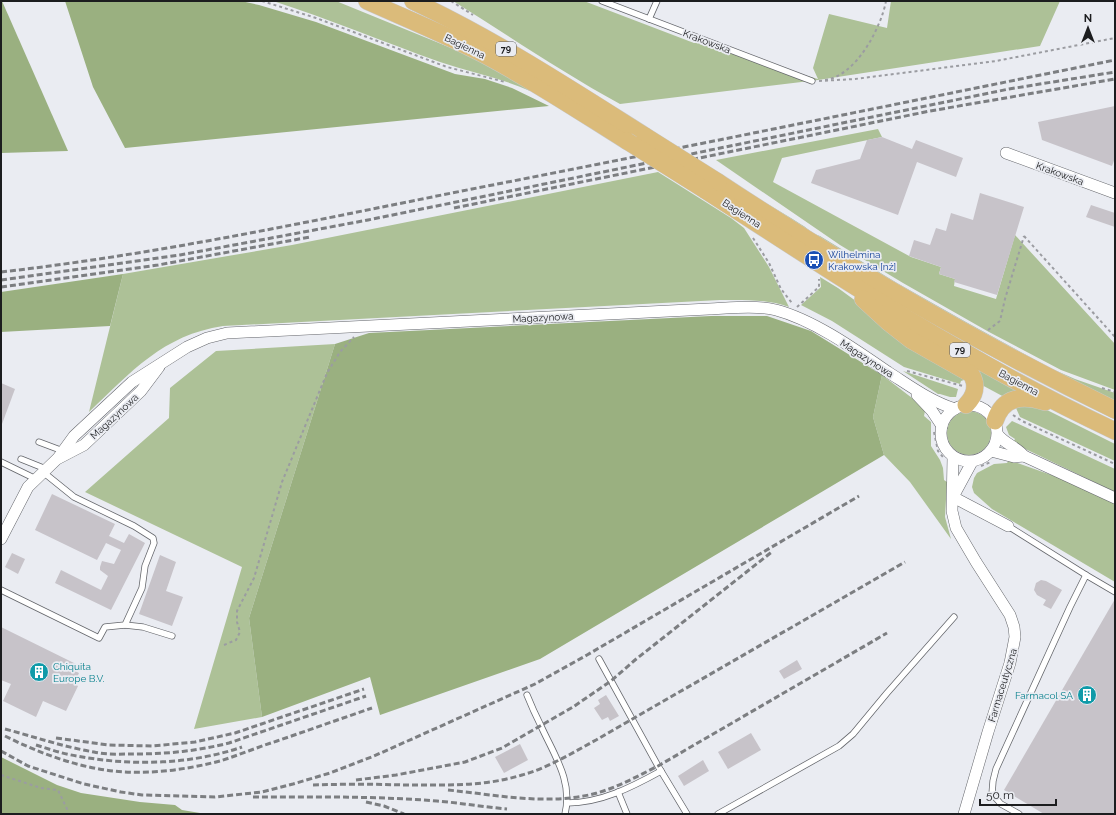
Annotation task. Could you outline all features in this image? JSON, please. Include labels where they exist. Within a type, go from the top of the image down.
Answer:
[{"type":"main road","name":"Bagienna","points":[[367,1],[423,25],[482,53],[607,128],[645,136],[711,186],[850,283],[958,349],[1074,411],[1115,431]]},
{"type":"main road","name":"Bagienna","points":[[413,1],[453,20],[518,56],[602,109],[627,133],[711,186],[774,219],[955,327],[1056,382],[1115,410]]},
{"type":"main road","points":[[432,1],[453,20]]},
{"type":"main road","points":[[850,283],[868,304],[911,340],[968,371],[974,378],[969,387],[973,397],[961,407]]},
{"type":"main road","points":[[1004,419],[1011,401],[1017,399],[1033,398],[1074,411]]},
{"type":"street","name":"Krakowska","points":[[1006,154],[1115,193]]},
{"type":"street","name":"Magazynowa","points":[[1,539],[28,487],[61,455],[84,445],[141,391],[161,365],[187,347],[200,341],[227,333],[709,309],[764,308],[776,310],[796,317],[824,331],[930,399],[961,407]]},
{"type":"street","name":"Magazynowa","points":[[912,388],[932,411],[938,426]]},
{"type":"street","points":[[973,405],[1004,419],[997,441],[991,451],[975,465],[949,458],[938,426],[949,413],[961,407],[973,405]]},
{"type":"street","points":[[1004,419],[1009,445],[1019,450],[1024,456],[1115,498]]},
{"type":"street","points":[[991,451],[1014,457],[1024,456]]},
{"type":"street","name":"Farmaceutyczna","points":[[949,458],[953,497],[952,511],[956,528],[1010,615],[1015,631],[1014,646],[1010,664],[964,814]]},
{"type":"street","name":"Farmaceutyczna","points":[[953,497],[975,465]]},
{"type":"street","points":[[953,497],[1008,526]]},
{"type":"lane","name":"Krakowska","points":[[602,1],[812,80]]},
{"type":"lane","points":[[649,19],[657,1]]},
{"type":"lane","points":[[39,442],[61,455]]},
{"type":"lane","points":[[21,459],[74,497],[134,526],[153,538],[154,543],[145,566],[142,588],[125,625]]},
{"type":"lane","points":[[1,462],[42,474]]},
{"type":"lane","points":[[1008,526],[1115,592]]},
{"type":"lane","points":[[1019,814],[1012,812],[1001,804],[992,794],[996,769],[1086,575]]},
{"type":"lane","points":[[1,590],[100,638],[105,627],[125,625],[143,627],[172,636]]},
{"type":"lane","points":[[718,814],[839,746],[853,734],[954,617]]},
{"type":"lane","points":[[599,659],[661,772],[687,814]]},
{"type":"lane","points":[[527,695],[563,772],[568,797],[565,814]]},
{"type":"lane","points":[[567,803],[581,803],[602,798],[633,786],[661,772]]},
{"type":"lane","points":[[618,792],[627,814]]},
{"type":"path","points":[[262,1],[316,18],[447,68],[483,76]]},
{"type":"path","points":[[812,80],[832,79],[840,75],[858,58],[880,23],[886,1]]},
{"type":"path","points":[[812,80],[822,82],[855,79],[996,61],[1115,38]]},
{"type":"path","points":[[986,332],[1000,321],[1024,236],[1115,337]]},
{"type":"path","points":[[752,237],[767,260],[786,297],[793,304],[797,306],[819,287],[819,277]]},
{"type":"path","points":[[224,645],[236,640],[240,632],[237,622],[237,611],[254,578],[282,482],[327,373],[340,352],[364,326]]},
{"type":"path","points":[[904,370],[969,387]]},
{"type":"path","points":[[1004,419],[1022,421],[1115,464]]},
{"type":"path","points":[[938,426],[934,439],[938,451],[949,458]]},
{"type":"path","points":[[975,465],[996,460],[1003,460],[1004,455]]},
{"type":"path","points":[[1,775],[41,788],[58,790],[67,809],[67,814]]},
{"type":"green space","points":[[2,1],[68,151],[1,153]]},
{"type":"green space","points":[[65,1],[241,1],[316,22],[455,74],[485,79],[512,88],[549,106],[125,148],[93,87]]},
{"type":"green space","points":[[273,1],[336,1],[461,52],[531,88],[530,91],[519,86],[440,62],[315,15]]},
{"type":"green space","points":[[453,1],[584,1],[694,43],[703,43],[760,63],[818,79],[813,68],[829,14],[887,28],[891,1],[1060,1],[1040,46],[818,80],[620,104],[557,67]]},
{"type":"green space","points":[[878,129],[882,137],[782,158],[773,182],[911,257],[941,267],[939,274],[955,279],[954,286],[996,299],[1015,235],[1115,344],[1115,390],[1061,370],[989,332],[903,283],[840,245],[716,160]]},
{"type":"green space","points":[[658,172],[731,218],[744,228],[769,267],[789,307],[763,301],[720,300],[223,326],[202,331],[183,338],[149,357],[89,412],[123,274],[292,245]]},
{"type":"green space","points":[[740,189],[897,283],[1050,368],[1075,379],[1115,393],[1115,403],[971,329],[877,275],[739,190]]},
{"type":"green space","points":[[123,274],[110,326],[1,332],[1,292]]},
{"type":"green space","points":[[820,277],[838,288],[964,380],[961,381],[960,384],[904,367],[832,321],[801,305],[821,287]]},
{"type":"green space","points":[[711,316],[767,316],[811,331],[882,375],[873,417],[884,455],[540,659],[380,715],[370,677],[262,717],[249,618],[335,344],[369,333]]},
{"type":"green space","points":[[895,320],[1022,391],[1006,398],[980,384]]},
{"type":"green space","points":[[335,344],[249,618],[262,717],[194,729],[242,567],[85,492],[169,418],[170,388],[216,351]]},
{"type":"green space","points":[[903,371],[958,389],[956,397],[938,394]]},
{"type":"green space","points":[[882,375],[912,398],[925,411],[924,416],[931,422],[931,446],[940,460],[943,468],[944,480],[947,482],[945,517],[951,539],[910,482],[884,455],[873,417]]},
{"type":"green space","points":[[1031,402],[1115,444],[1115,461],[1020,417],[1013,404]]},
{"type":"green space","points":[[969,411],[981,415],[987,421],[991,433],[987,445],[981,451],[969,455],[957,451],[951,445],[947,433],[951,421],[957,415]]},
{"type":"green space","points":[[1012,421],[1115,469],[1115,492],[1013,443],[1015,439],[1009,435],[1006,427]]},
{"type":"green space","points":[[1009,460],[1057,477],[1115,504],[1115,582],[992,509],[974,493],[972,487],[977,473],[994,464],[1007,463]]},
{"type":"green space","points":[[1,757],[57,785],[81,793],[140,802],[175,805],[182,810],[206,814],[1,814]]},
{"type":"building","points":[[1115,106],[1115,158],[1112,166],[1042,140],[1038,122]]},
{"type":"building","points":[[882,137],[912,149],[916,140],[963,158],[956,177],[917,162],[898,215],[811,183],[816,170],[860,159],[867,140]]},
{"type":"building","points":[[980,193],[1024,207],[997,295],[954,282],[955,279],[939,274],[941,267],[909,256],[914,240],[930,245],[936,228],[946,231],[951,213],[973,220]]},
{"type":"building","points":[[1091,205],[1115,213],[1115,227],[1086,217]]},
{"type":"building","points":[[1,383],[15,389],[2,424],[1,424]]},
{"type":"building","points":[[52,494],[115,524],[109,536],[124,543],[129,534],[145,543],[111,610],[55,583],[61,570],[101,590],[108,576],[100,570],[102,561],[114,564],[121,550],[106,543],[97,560],[35,530]]},
{"type":"building","points":[[12,553],[25,559],[18,574],[5,567]]},
{"type":"building","points":[[160,555],[176,562],[166,591],[183,597],[172,626],[139,614]]},
{"type":"building","points":[[1041,580],[1046,581],[1062,590],[1051,609],[1043,605],[1046,600],[1037,595],[1034,590],[1036,583]]},
{"type":"building","name":"Farmacol SA","points":[[1115,599],[1115,814],[1044,814],[1004,790]]},
{"type":"building","name":"Chiquita Europe B.V.","points":[[1,627],[76,664],[73,670],[79,673],[74,684],[78,686],[66,711],[43,701],[36,717],[3,701],[11,684],[1,680]]},
{"type":"building","points":[[797,660],[802,669],[784,679],[779,671]]},
{"type":"building","points":[[606,695],[619,716],[610,721],[608,717],[602,720],[594,708],[600,704],[598,700]]},
{"type":"building","points":[[751,733],[761,750],[728,769],[718,752]]},
{"type":"building","points":[[520,744],[528,760],[504,773],[495,757]]},
{"type":"building","points":[[703,760],[709,771],[684,786],[678,776]]},
{"type":"railway","points":[[1,272],[120,256],[296,224],[1115,60]]},
{"type":"railway","points":[[1,280],[180,255],[368,220],[1009,89],[1115,72]]},
{"type":"railway","points":[[454,208],[930,111],[1115,79]]},
{"type":"railway","points":[[1,287],[158,265],[310,237]]},
{"type":"railway","points":[[1,751],[28,766],[84,784],[142,795],[215,797],[262,792],[293,784],[330,773],[374,756],[535,684],[859,496]]},
{"type":"railway","points":[[356,780],[396,775],[465,762],[502,748],[573,707],[611,681],[635,660],[773,551]]},
{"type":"railway","points":[[313,785],[463,784],[493,782],[532,772],[560,760],[596,740],[905,562]]},
{"type":"railway","points":[[448,790],[504,797],[542,799],[579,797],[605,791],[658,766],[887,633]]},
{"type":"railway","points":[[56,738],[109,745],[152,746],[195,742],[235,733],[364,689]]},
{"type":"railway","points":[[5,729],[61,745],[99,753],[170,753],[229,743],[366,696]]},
{"type":"railway","points":[[5,736],[51,756],[99,769],[129,772],[175,770],[220,761],[372,708]]},
{"type":"railway","points":[[36,745],[72,755],[97,759],[139,762],[160,762],[202,757],[242,747]]},
{"type":"railway","points":[[253,797],[391,798],[437,801],[507,809]]},
{"type":"railway","points":[[366,802],[384,806],[404,814]]},
{"type":"place","name":"Wilhelmina Krakowska [nż]","points":[[814,260]]},
{"type":"place","name":"Chiquita Europe B.V.","points":[[39,672]]},
{"type":"place","name":"Farmacol SA","points":[[1087,695]]}]
